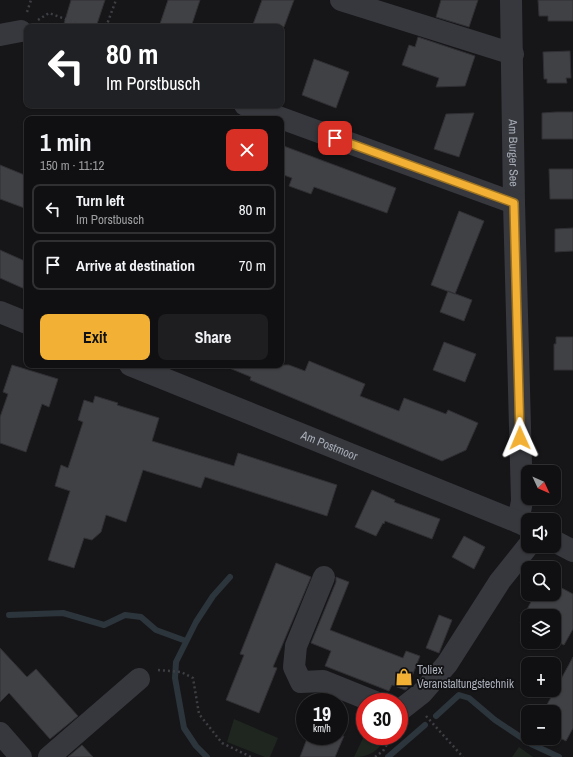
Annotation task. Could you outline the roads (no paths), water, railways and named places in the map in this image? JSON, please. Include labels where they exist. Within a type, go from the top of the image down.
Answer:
[{"type":"street","points":[[341,0],[513,54]]},
{"type":"street","name":"Am Burger See","points":[[512,0],[514,203],[522,513]]},
{"type":"street","points":[[253,108],[275,116]]},
{"type":"street","points":[[284,119],[514,203]]},
{"type":"street","points":[[0,312],[24,322]]},
{"type":"street","name":"Am Postmoor","points":[[137,368],[521,524]]},
{"type":"street","points":[[561,545],[573,551]]},
{"type":"street","points":[[408,704],[422,693],[447,664],[500,581],[522,553]]},
{"type":"street","points":[[324,577],[296,646],[294,667],[301,682],[323,681],[356,695]]},
{"type":"street","points":[[49,757],[140,679]]},
{"type":"street","points":[[0,733],[21,757]]},
{"type":"waterway","points":[[207,757],[196,746],[184,728],[175,678],[176,662],[196,622],[213,596],[230,577]]},
{"type":"waterway","points":[[9,615],[63,613],[104,625],[125,615],[141,617],[156,630],[186,641]]},
{"type":"waterway","points":[[436,716],[459,695],[469,698],[495,720],[531,744],[559,757]]},
{"type":"waterway","points":[[388,757],[425,725]]},
{"type":"place","name":"Toliex Veranstaltungstechnik","points":[[404,677]]}]
